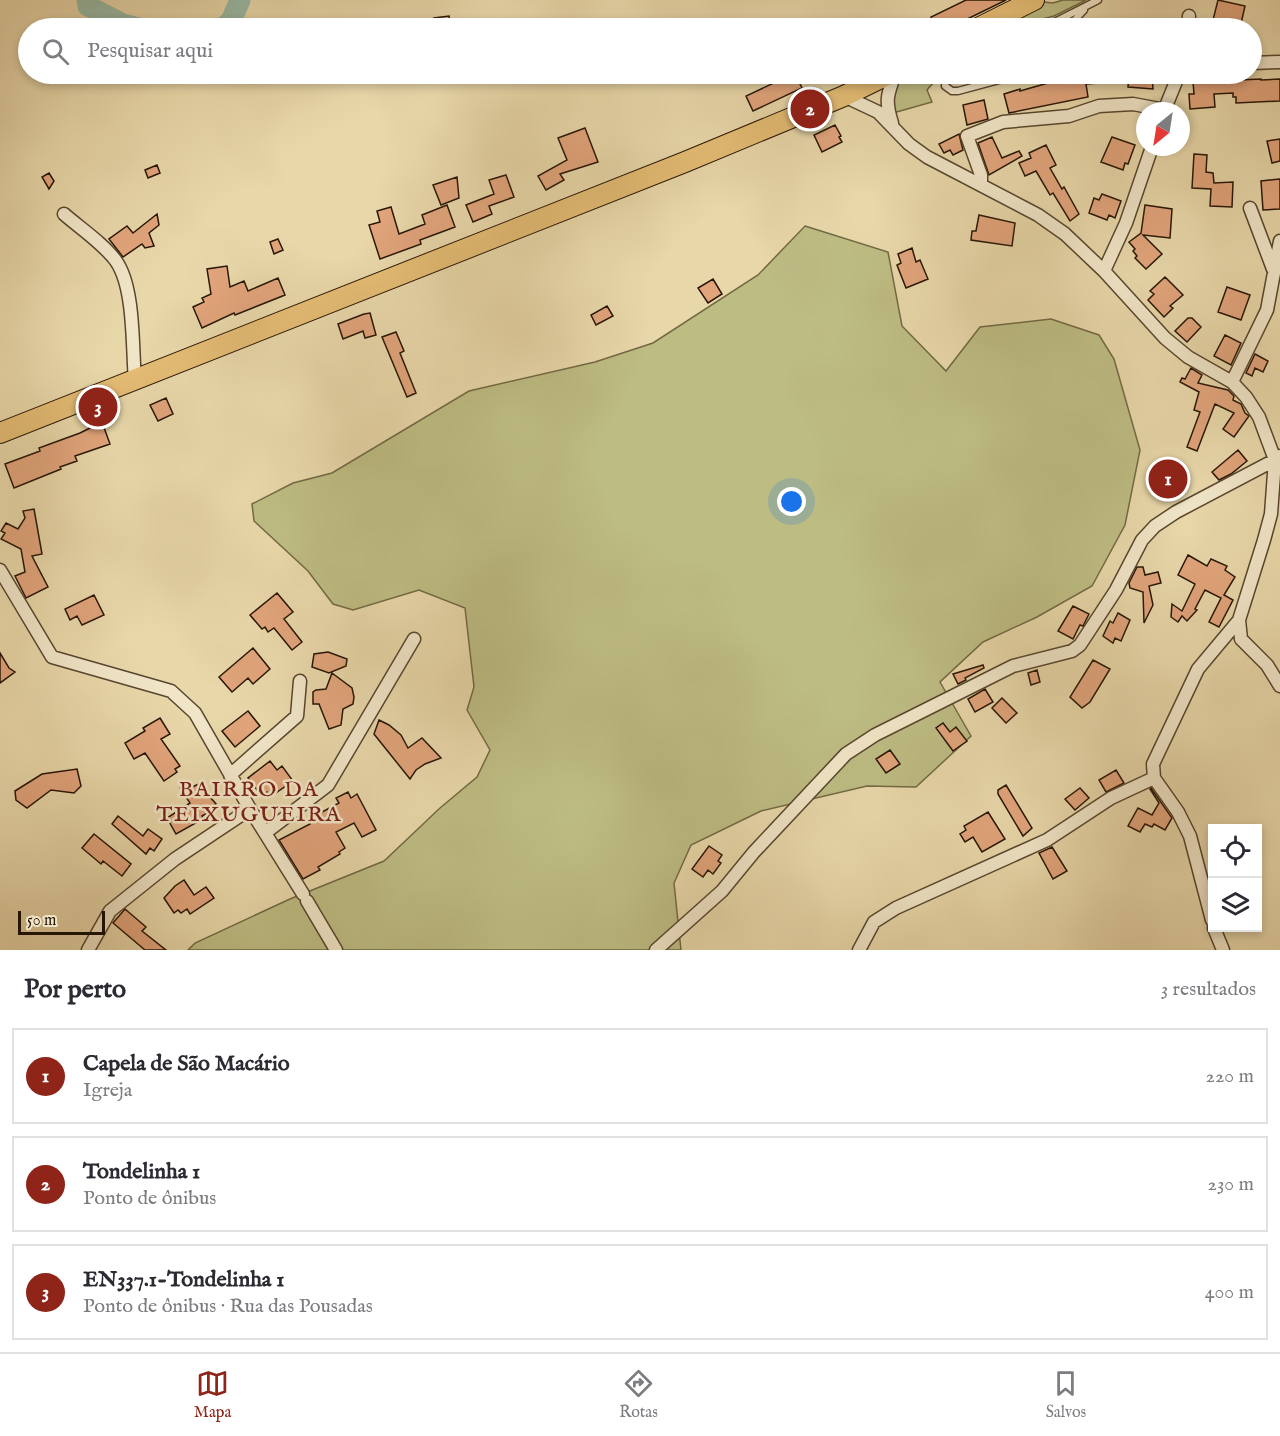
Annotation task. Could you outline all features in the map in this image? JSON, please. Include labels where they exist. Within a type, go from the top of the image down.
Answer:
[{"type":"main road","points":[[998,18],[1034,0]]},
{"type":"main road","points":[[0,433],[684,162],[868,84]]},
{"type":"street","points":[[1262,63],[1280,62]]},
{"type":"street","points":[[866,106],[868,84],[887,95]]},
{"type":"street","points":[[892,84],[886,106],[892,124]]},
{"type":"street","points":[[1168,102],[1175,84]]},
{"type":"street","points":[[843,96],[878,112],[909,144],[927,157],[1047,221],[1065,234],[1104,271],[1165,338],[1188,357],[1232,382],[1246,397],[1259,417],[1278,458],[1276,516],[1239,620],[1198,669],[1153,764],[1154,778],[1178,812],[1190,836],[1208,905]]},
{"type":"street","points":[[981,185],[981,175],[966,136],[1003,122],[1069,116],[1099,106],[1136,105]]},
{"type":"street","points":[[1104,271],[1126,223],[1149,156]]},
{"type":"street","points":[[1250,208],[1274,270]]},
{"type":"street","points":[[64,214],[116,262],[124,280],[134,328],[135,380]]},
{"type":"street","points":[[1232,382],[1267,310],[1280,241]]},
{"type":"street","points":[[656,950],[722,891],[754,852],[846,754],[875,735],[1013,666],[1072,651],[1080,645],[1092,627],[1116,590],[1142,540],[1155,526],[1176,512],[1278,458]]},
{"type":"street","points":[[0,570],[52,657],[171,691],[195,713],[250,809],[336,950]]},
{"type":"street","points":[[1239,620],[1241,639],[1267,665],[1280,686]]},
{"type":"street","points":[[265,833],[328,785],[414,639]]},
{"type":"street","points":[[230,775],[297,716],[300,681]]},
{"type":"street","points":[[859,950],[874,922],[896,908],[1047,840],[1111,798],[1154,778]]},
{"type":"street","points":[[88,950],[110,911],[175,858],[250,809]]},
{"type":"street","points":[[1216,932],[1223,950]]},
{"type":"lane","points":[[1063,18],[1099,0]]},
{"type":"lane","points":[[1076,18],[1099,0]]},
{"type":"lane","points":[[945,84],[952,91],[984,84]]},
{"type":"shaded area","points":[[1063,0],[1086,0],[1046,18],[1012,18],[1044,2],[1053,3]]},
{"type":"shaded area","points":[[896,84],[932,84],[927,90],[932,102],[893,113],[892,90]]},
{"type":"shaded area","points":[[805,226],[888,252],[902,326],[946,371],[980,327],[1051,319],[1099,335],[1114,359],[1140,450],[1125,525],[1092,586],[1037,617],[983,642],[940,682],[971,736],[916,787],[867,786],[761,811],[691,845],[674,883],[681,950],[188,950],[195,943],[290,899],[384,861],[477,777],[490,750],[467,710],[474,687],[465,608],[419,590],[353,610],[333,604],[308,571],[254,521],[252,504],[293,483],[332,473],[469,391],[595,362],[653,343],[758,275]]},
{"type":"building","points":[[966,0],[1006,0],[969,18],[931,17]]},
{"type":"building","points":[[1218,0],[1245,6],[1242,18],[1214,18]]},
{"type":"building","points":[[1280,79],[1280,101],[1236,103],[1233,93],[1214,94],[1215,107],[1190,109],[1189,94],[1194,94],[1193,84],[1262,84],[1262,80]]},
{"type":"building","points":[[772,84],[800,84],[802,88],[753,111],[746,96]]},
{"type":"building","points":[[1044,84],[1086,84],[1088,97],[1009,113],[1004,94],[1020,89],[1020,91]]},
{"type":"building","points":[[1128,84],[1153,84],[1153,89],[1128,87]]},
{"type":"building","points":[[984,100],[988,119],[967,125],[963,105]]},
{"type":"building","points":[[835,125],[842,142],[822,152],[814,135]]},
{"type":"building","points":[[585,128],[598,162],[560,174],[564,180],[546,190],[538,176],[567,160],[558,138]]},
{"type":"building","points":[[959,134],[963,150],[953,155],[950,150],[944,153],[939,144]]},
{"type":"building","points":[[992,137],[1002,158],[1019,151],[1022,156],[989,175],[978,143]]},
{"type":"building","points":[[1112,137],[1135,145],[1128,164],[1125,163],[1123,170],[1101,162]]},
{"type":"building","points":[[1280,139],[1280,161],[1272,163],[1267,141]]},
{"type":"building","points":[[1046,145],[1056,165],[1050,168],[1079,214],[1070,221],[1053,193],[1050,195],[1036,171],[1025,176],[1019,163],[1031,158],[1029,153]]},
{"type":"building","points":[[1194,154],[1207,155],[1206,172],[1213,173],[1214,183],[1233,182],[1232,207],[1210,206],[1211,189],[1192,188]]},
{"type":"building","points":[[157,165],[160,173],[148,178],[145,170]]},
{"type":"building","points":[[49,173],[54,181],[49,189],[42,177]]},
{"type":"building","points":[[506,175],[514,197],[489,206],[492,214],[473,222],[466,205],[494,194],[489,180]]},
{"type":"building","points":[[457,177],[459,198],[441,205],[433,185]]},
{"type":"building","points":[[1280,179],[1280,209],[1263,210],[1261,181]]},
{"type":"building","points":[[1102,194],[1121,201],[1115,218],[1109,215],[1107,220],[1089,213],[1094,198],[1099,200]]},
{"type":"building","points":[[447,205],[455,227],[420,240],[421,244],[380,259],[369,225],[380,222],[377,211],[391,207],[399,234],[425,224],[422,215]]},
{"type":"building","points":[[1145,205],[1172,209],[1170,238],[1143,235],[1162,254],[1146,269],[1135,258],[1137,256],[1133,251],[1135,249],[1129,242],[1141,233]]},
{"type":"building","points":[[157,214],[159,225],[149,233],[154,246],[145,248],[142,244],[123,257],[109,239],[127,226],[133,233]]},
{"type":"building","points":[[979,215],[1015,223],[1012,246],[971,240],[972,231],[976,231]]},
{"type":"building","points":[[278,239],[283,250],[274,254],[270,242]]},
{"type":"building","points":[[912,248],[916,262],[920,260],[928,279],[906,288],[897,265],[901,263],[898,254]]},
{"type":"building","points":[[227,266],[230,287],[244,281],[248,291],[278,278],[285,295],[235,315],[234,313],[202,328],[193,307],[204,302],[202,298],[211,294],[207,269]]},
{"type":"building","points":[[1165,277],[1183,295],[1170,306],[1173,308],[1164,317],[1148,300],[1154,294],[1150,291]]},
{"type":"building","points":[[713,279],[722,294],[708,303],[698,288]]},
{"type":"building","points":[[1227,287],[1250,295],[1241,320],[1218,312]]},
{"type":"building","points":[[607,306],[613,316],[596,325],[591,315]]},
{"type":"building","points":[[370,313],[376,335],[365,338],[363,331],[343,339],[338,324]]},
{"type":"building","points":[[1188,318],[1192,318],[1201,327],[1187,342],[1175,331]]},
{"type":"building","points":[[396,332],[404,351],[400,353],[416,393],[407,397],[382,337]]},
{"type":"building","points":[[1225,335],[1241,343],[1231,365],[1214,356]]},
{"type":"building","points":[[1255,354],[1268,361],[1263,372],[1255,368],[1252,376],[1246,373]]},
{"type":"building","points":[[1191,368],[1202,375],[1198,383],[1228,390],[1234,396],[1233,400],[1241,404],[1249,416],[1234,437],[1223,429],[1234,413],[1215,404],[1197,451],[1187,447],[1200,412],[1194,410],[1199,392],[1180,382],[1182,378],[1185,379]]},
{"type":"building","points":[[166,398],[173,414],[158,421],[150,405]]},
{"type":"building","points":[[102,422],[110,444],[75,456],[77,461],[14,488],[5,464],[40,451],[39,448]]},
{"type":"building","points":[[1238,450],[1247,461],[1219,480],[1212,472]]},
{"type":"building","points":[[1176,465],[1180,490],[1161,493],[1157,468]]},
{"type":"building","points":[[34,509],[42,554],[32,556],[48,587],[26,598],[15,576],[25,572],[21,549],[1,539],[5,533],[1,531],[6,523],[18,529],[25,518],[23,511]]},
{"type":"building","points":[[1188,555],[1207,566],[1211,559],[1227,566],[1225,570],[1235,577],[1224,595],[1233,600],[1219,627],[1209,622],[1221,598],[1205,590],[1195,609],[1197,610],[1187,621],[1182,616],[1178,622],[1171,617],[1172,604],[1182,611],[1195,584],[1178,575]]},
{"type":"building","points":[[1137,567],[1143,567],[1145,575],[1158,572],[1161,583],[1149,586],[1153,605],[1144,623],[1143,592],[1130,588],[1129,583]]},
{"type":"building","points":[[277,593],[293,612],[284,619],[302,642],[292,650],[274,628],[268,632],[265,627],[262,629],[250,615]]},
{"type":"building","points":[[94,595],[104,615],[82,625],[77,616],[70,620],[65,609]]},
{"type":"building","points":[[1073,606],[1089,614],[1073,639],[1058,631]]},
{"type":"building","points":[[1118,613],[1130,620],[1121,641],[1115,638],[1113,643],[1103,636],[1110,621],[1113,623]]},
{"type":"building","points":[[253,648],[270,669],[253,684],[248,678],[232,692],[219,677]]},
{"type":"building","points":[[328,652],[347,659],[346,666],[329,673],[312,667],[314,654]]},
{"type":"building","points":[[0,653],[9,668],[15,672],[0,683]]},
{"type":"building","points":[[1093,660],[1110,669],[1090,702],[1082,708],[1070,697]]},
{"type":"building","points":[[983,665],[984,668],[958,684],[953,674]]},
{"type":"building","points":[[1037,670],[1040,682],[1031,685],[1028,673]]},
{"type":"building","points":[[332,673],[352,688],[354,697],[353,704],[343,709],[341,725],[329,729],[319,704],[313,704],[313,692],[326,689]]},
{"type":"building","points":[[985,689],[993,702],[975,712],[968,699]]},
{"type":"building","points":[[1002,698],[1017,713],[1006,723],[992,708]]},
{"type":"building","points":[[248,711],[260,726],[235,747],[222,731]]},
{"type":"building","points":[[160,718],[170,734],[161,739],[180,766],[175,769],[177,772],[164,781],[145,753],[134,759],[125,743],[145,731],[143,728]]},
{"type":"building","points":[[379,720],[401,735],[408,748],[422,738],[441,758],[416,770],[410,779],[374,734]]},
{"type":"building","points":[[943,723],[950,732],[956,727],[967,741],[953,751],[936,728]]},
{"type":"building","points":[[890,750],[900,764],[886,773],[876,759]]},
{"type":"building","points":[[270,761],[277,770],[282,766],[293,781],[270,797],[267,792],[263,795],[260,790],[258,791],[248,778]]},
{"type":"building","points":[[77,769],[81,786],[74,793],[51,790],[27,808],[16,800],[15,791],[42,774]]},
{"type":"building","points":[[1116,770],[1124,783],[1106,792],[1099,780]]},
{"type":"building","points":[[188,782],[192,787],[199,784],[216,804],[202,816],[203,819],[176,834],[167,818],[190,803],[180,788]]},
{"type":"building","points":[[1006,785],[1032,828],[1023,836],[998,794],[998,790]]},
{"type":"building","points":[[1080,788],[1089,798],[1075,810],[1065,799]]},
{"type":"building","points":[[1151,788],[1172,818],[1165,830],[1154,824],[1152,827],[1145,824],[1140,832],[1128,826],[1138,808],[1152,815],[1159,803]]},
{"type":"building","points":[[348,792],[351,798],[357,794],[376,830],[362,837],[354,823],[336,832],[345,848],[339,852],[340,854],[318,867],[320,870],[303,879],[279,840],[310,824],[307,820],[339,803],[336,798]]},
{"type":"building","points":[[988,812],[1005,839],[982,852],[973,837],[965,842],[960,834],[966,830],[964,826]]},
{"type":"building","points":[[118,816],[143,836],[148,829],[162,839],[154,851],[150,848],[146,854],[112,824]]},
{"type":"building","points":[[94,834],[131,864],[122,876],[103,861],[101,864],[82,848]]},
{"type":"building","points":[[709,846],[722,855],[718,861],[721,863],[713,874],[708,870],[703,877],[692,869]]},
{"type":"building","points":[[1052,847],[1067,871],[1053,879],[1039,853]]},
{"type":"building","points":[[184,880],[194,895],[206,887],[214,898],[190,914],[187,909],[181,913],[178,910],[174,913],[164,898]]},
{"type":"building","points":[[125,909],[146,927],[142,931],[166,950],[145,950],[113,923]]},
{"type":"waterway","points":[[87,0],[88,6],[111,18]]},
{"type":"waterway","points":[[232,18],[240,0]]},
{"type":"place","name":"Tondelinha 1","points":[[810,109]]},
{"type":"place","name":"EN337.1-Tondelinha 1","points":[[98,407]]},
{"type":"place","name":"Capela de São Macário","points":[[1168,479]]},
{"type":"district","name":"BAIRRO DA TEIXUGUEIRA","points":[[249,800]]}]
